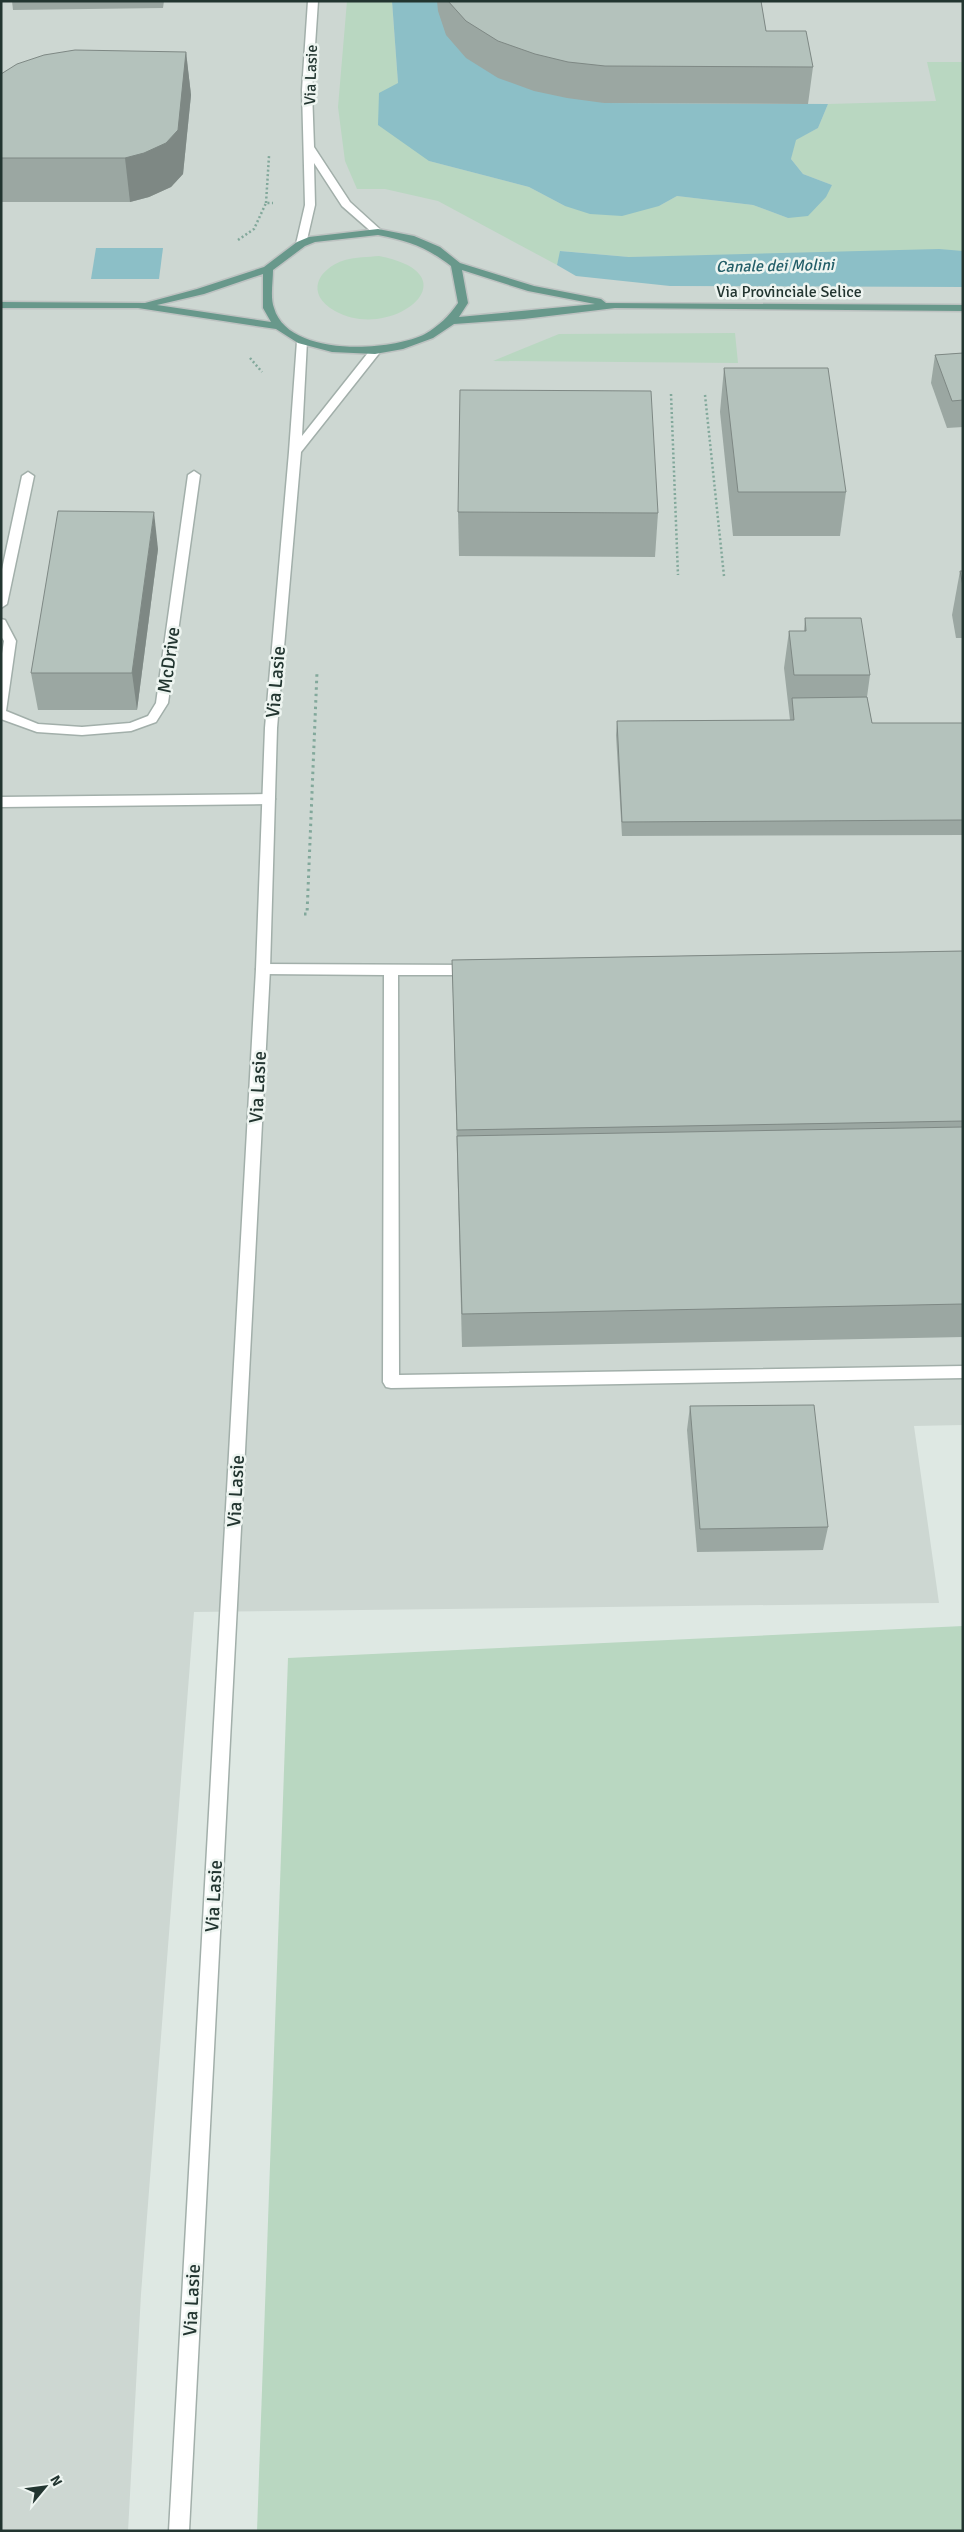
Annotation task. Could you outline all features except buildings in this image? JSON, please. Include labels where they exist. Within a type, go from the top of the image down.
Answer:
[{"type":"main road","name":"Via Provinciale Selice","points":[[138,305],[200,292],[268,269],[300,244],[313,240],[378,232],[410,238],[436,249],[456,265],[532,289],[615,305]]},
{"type":"main road","name":"Via Provinciale Selice","points":[[1,305],[138,305],[279,326],[302,341],[332,349],[375,351],[399,347],[429,336],[451,321],[463,303],[456,265]]},
{"type":"main road","points":[[268,269],[268,308],[279,326]]},
{"type":"main road","name":"Via Provinciale Selice","points":[[451,321],[524,316],[615,305],[963,308]]},
{"type":"street","name":"Via Lasie","points":[[300,244],[310,205],[308,90],[313,1]]},
{"type":"street","points":[[310,148],[346,204],[378,232]]},
{"type":"street","name":"Via Lasie","points":[[179,2531],[263,969],[273,701],[295,452],[302,341]]},
{"type":"street","points":[[295,452],[375,351]]},
{"type":"street","name":"McDrive","points":[[1,714],[37,728],[82,731],[131,728],[152,719],[162,704],[194,475]]},
{"type":"street","points":[[1,604],[28,476]]},
{"type":"street","points":[[1,624],[10,641],[1,709]]},
{"type":"street","points":[[1,802],[269,799]]},
{"type":"street","points":[[263,969],[489,970]]},
{"type":"street","points":[[391,970],[391,1382],[963,1372]]},
{"type":"path","points":[[671,394],[678,575]]},
{"type":"path","points":[[706,394],[724,576]]},
{"type":"shaded area","points":[[1,1],[963,1],[963,1425],[914,1426],[939,1603],[194,1612],[141,2294],[128,2531],[1,2531]]},
{"type":"green space","points":[[347,1],[392,1],[398,83],[429,161],[529,187],[565,206],[659,206],[677,196],[753,205],[788,218],[832,185],[803,174],[791,159],[795,140],[818,128],[828,104],[936,101],[927,62],[963,62],[963,251],[629,257],[561,251],[557,265],[438,201],[385,189],[357,189],[345,161],[338,107]]},
{"type":"green space","points":[[379,256],[408,265],[421,277],[423,290],[415,303],[399,313],[379,319],[357,319],[335,311],[320,297],[318,282],[327,269],[345,260]]},
{"type":"green space","points":[[735,333],[738,363],[493,361],[559,334]]},
{"type":"green space","points":[[963,1626],[963,2531],[257,2531],[288,1658]]},
{"type":"water","points":[[392,1],[437,1],[604,103],[828,104],[818,128],[796,140],[791,159],[803,174],[832,185],[826,197],[808,216],[788,218],[753,205],[677,196],[659,206],[622,216],[590,214],[565,206],[529,187],[429,161],[378,125],[379,93],[398,83]]},
{"type":"water","points":[[96,248],[163,248],[159,279],[91,279]]},
{"type":"water","name":"Canale dei Molini","points":[[939,249],[963,251],[963,287],[670,286],[576,276],[557,265],[560,251],[629,257]]}]
